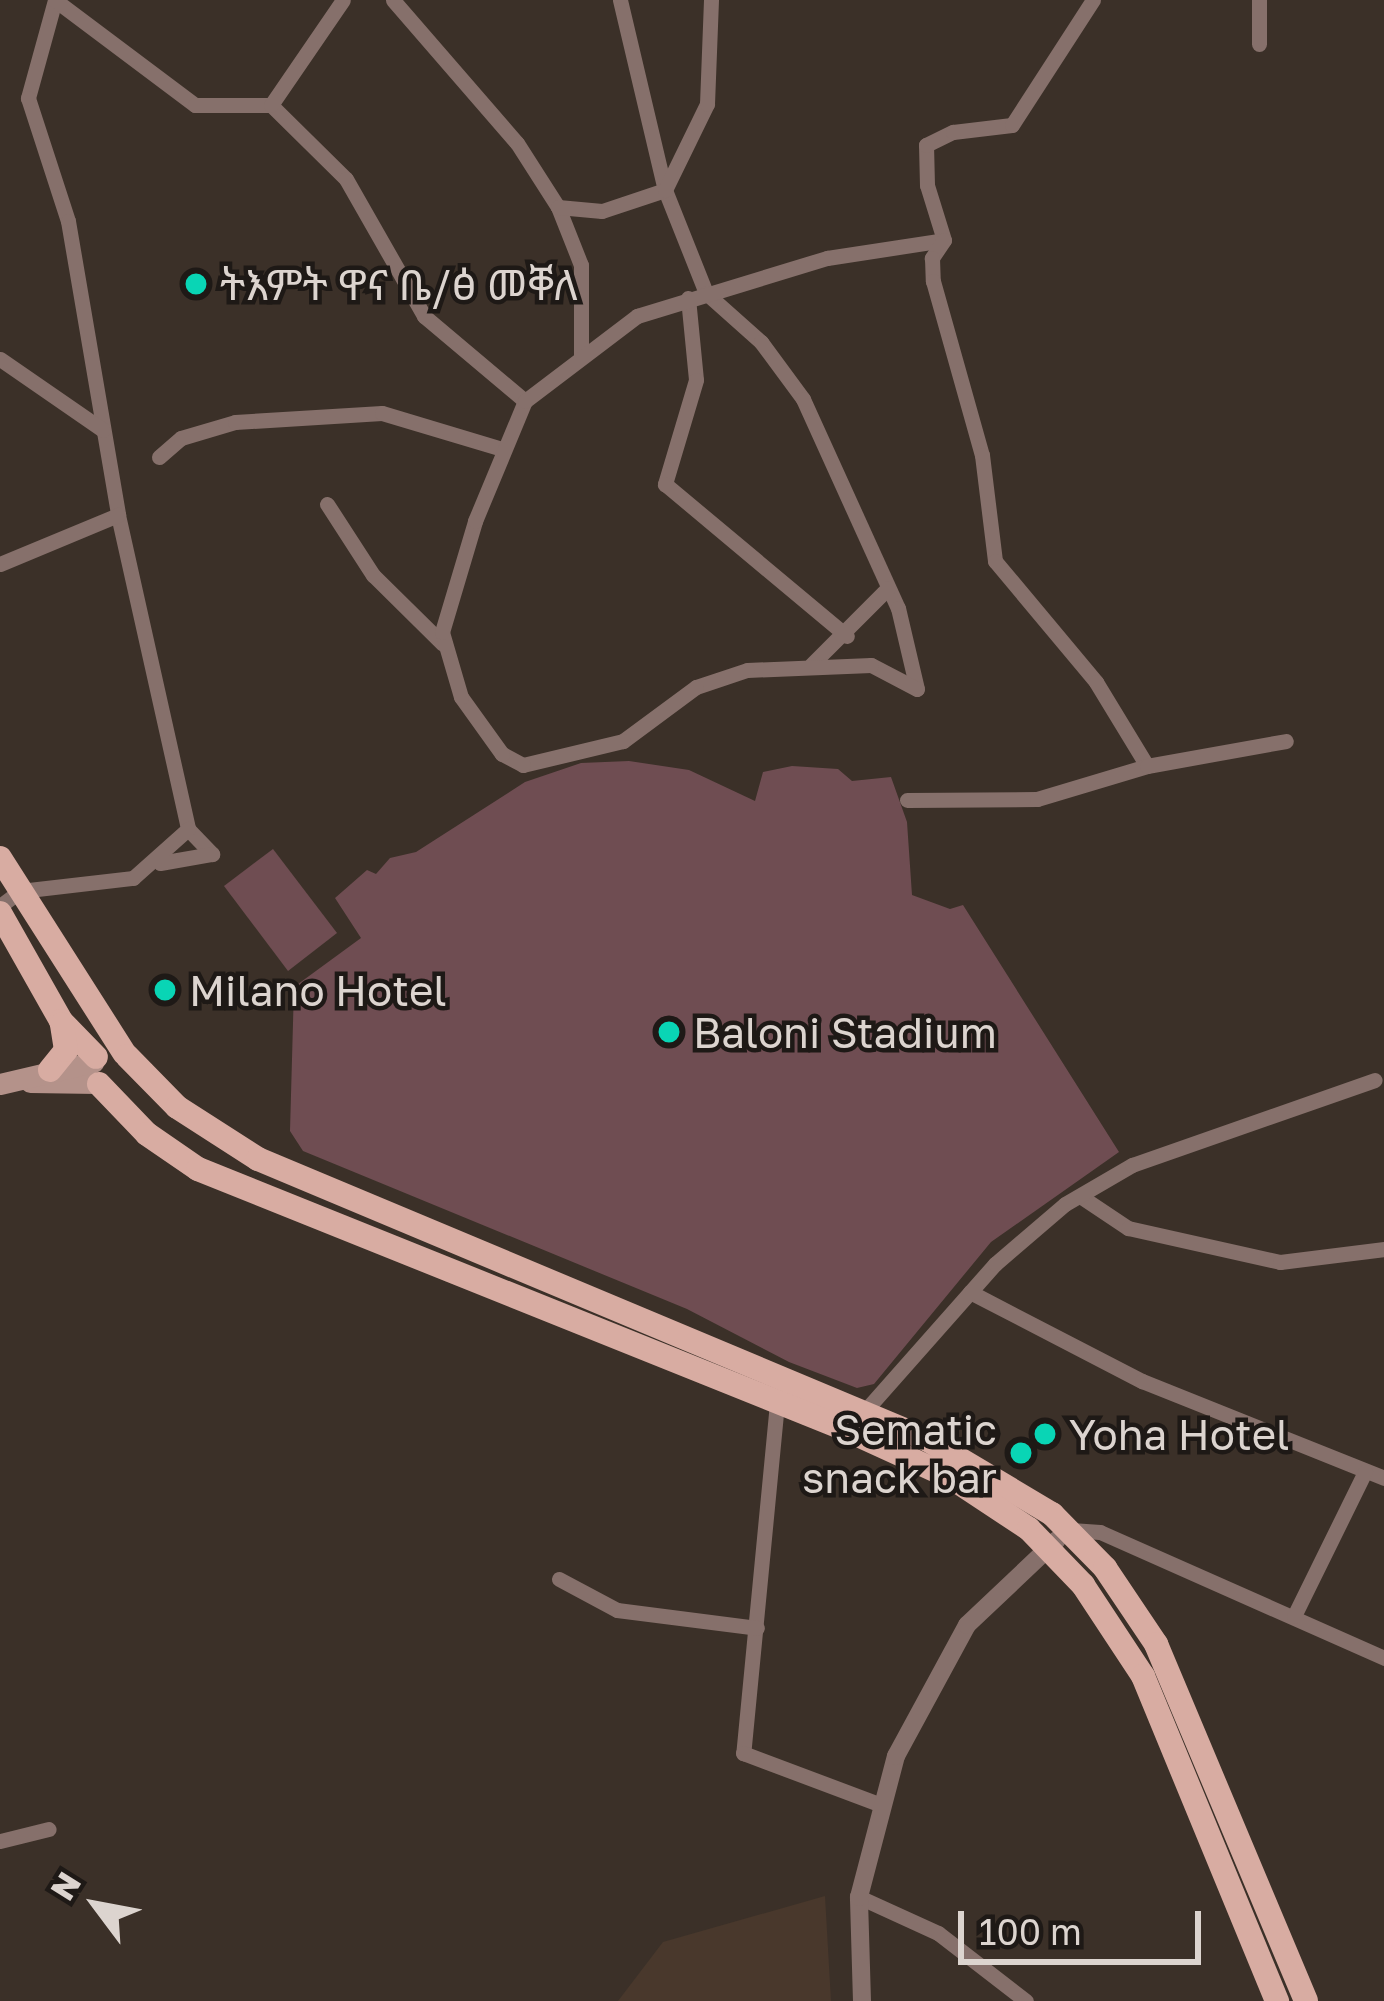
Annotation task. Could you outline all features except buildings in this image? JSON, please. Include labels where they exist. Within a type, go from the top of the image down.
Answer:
[{"type":"main road","points":[[0,858],[7,903],[61,1021],[147,1134],[198,1168],[952,1478],[1049,1547],[1143,1676],[1277,2001]]},
{"type":"main road","points":[[7,903],[125,1055],[177,1107],[258,1159],[864,1412],[975,1464],[1071,1530],[1124,1592],[1166,1663],[1306,2001]]},
{"type":"main road","points":[[50,1070],[66,1050],[61,1021]]},
{"type":"main road","points":[[3,1083],[50,1070],[96,1072],[125,1084],[125,1055]]},
{"type":"main road","points":[[3,1083],[96,1072],[125,1055]]},
{"type":"street","points":[[157,864],[212,854],[188,829],[118,515],[68,220],[28,98],[55,0],[195,105],[271,104],[346,179],[424,316],[525,401]]},
{"type":"street","points":[[271,104],[343,0]]},
{"type":"street","points":[[393,0],[517,143],[558,206],[581,265],[581,356]]},
{"type":"street","points":[[620,0],[665,190],[706,293],[760,342],[803,399],[888,589],[917,688],[871,665],[726,675],[696,687],[623,741],[523,765],[502,754],[461,697],[446,646],[446,602],[502,448],[525,401],[637,316],[688,298],[706,293],[826,258],[944,240]]},
{"type":"street","points":[[558,206],[602,211],[665,190],[706,104],[712,0]]},
{"type":"street","points":[[944,240],[927,185],[926,146],[953,132],[1012,125],[1093,0]]},
{"type":"street","points":[[1259,0],[1259,44]]},
{"type":"street","points":[[944,240],[932,258],[933,280],[982,455],[995,561],[1096,682],[1147,766]]},
{"type":"street","points":[[688,298],[696,380],[664,484],[847,636]]},
{"type":"street","points":[[0,359],[103,430]]},
{"type":"street","points":[[159,457],[181,438],[235,422],[382,413],[502,448]]},
{"type":"street","points":[[327,504],[373,575],[446,646]]},
{"type":"street","points":[[0,564],[118,515]]},
{"type":"street","points":[[809,667],[847,636],[888,589]]},
{"type":"street","points":[[907,800],[1037,799],[1147,766],[1286,741]]},
{"type":"street","points":[[7,903],[133,878],[157,864],[188,829]]},
{"type":"street","points":[[864,1412],[970,1292],[1080,1196],[1132,1165],[1375,1080]]},
{"type":"street","points":[[1080,1196],[1128,1228],[1280,1262],[1384,1249]]},
{"type":"street","points":[[970,1292],[1103,1364],[1384,1478]]},
{"type":"street","points":[[777,1403],[744,1757],[879,1804]]},
{"type":"street","points":[[1294,1616],[1365,1472]]},
{"type":"street","points":[[862,2001],[859,1897],[879,1804],[967,1625],[1071,1530],[1100,1532],[1384,1658]]},
{"type":"street","points":[[559,1580],[617,1610],[757,1628]]},
{"type":"street","points":[[0,1841],[50,1829]]},
{"type":"street","points":[[859,1897],[938,1933],[1026,2001]]},
{"type":"shaded area","name":"Baloni Stadium","points":[[629,761],[689,770],[755,801],[763,772],[792,766],[838,769],[852,781],[891,777],[907,822],[912,895],[950,909],[963,905],[1119,1152],[991,1242],[874,1384],[857,1388],[789,1362],[687,1309],[303,1151],[290,1131],[294,987],[361,938],[335,898],[367,870],[376,874],[390,858],[416,852],[525,782],[581,763]]},
{"type":"shaded area","points":[[273,849],[337,933],[288,971],[224,886]]},
{"type":"shaded area","points":[[825,1896],[831,2001],[618,2001],[663,1942]]},
{"type":"place","name":"ትእምት ዋና ቤ/ፅ መቐለ","points":[[196,284]]},
{"type":"place","name":"Milano Hotel","points":[[165,990]]},
{"type":"place","name":"Baloni Stadium","points":[[669,1032]]},
{"type":"place","name":"Yoha Hotel","points":[[1045,1434]]},
{"type":"place","name":"Sematic snack bar","points":[[1021,1453]]}]
